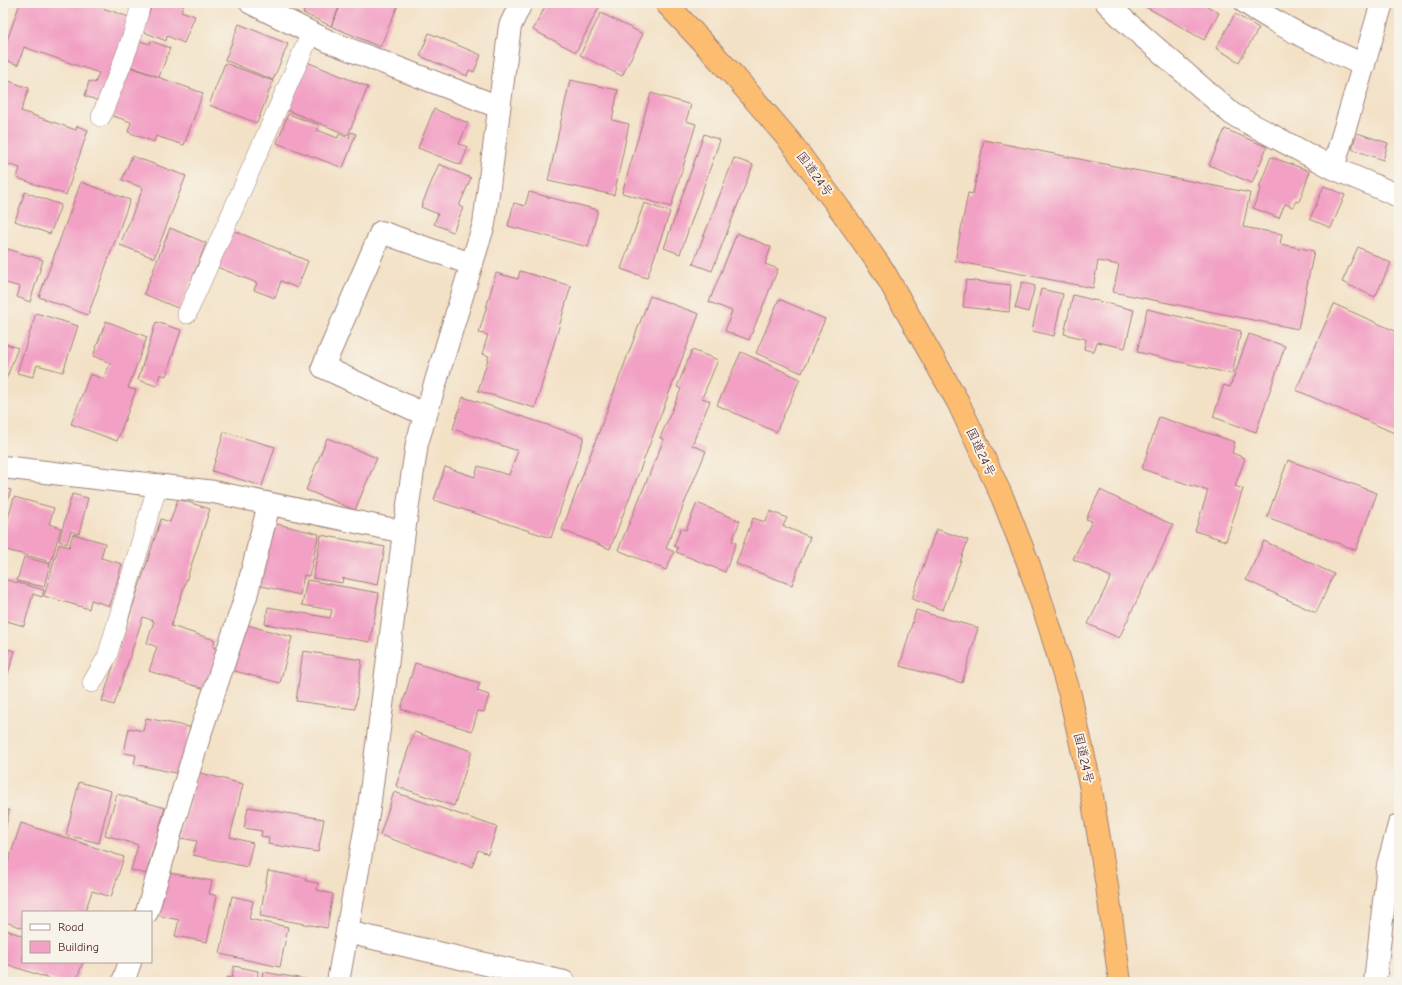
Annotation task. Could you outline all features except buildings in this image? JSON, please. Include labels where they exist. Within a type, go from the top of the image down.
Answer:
[{"type":"highway","name":"国道24号","points":[[666,3],[736,78],[789,140],[883,270],[958,402],[1003,499],[1034,579],[1070,695],[1090,784],[1108,886],[1120,982]]},
{"type":"street","points":[[252,3],[330,42],[499,107]]},
{"type":"street","points":[[338,982],[369,808],[404,532],[418,443],[484,224],[510,26],[521,3]]},
{"type":"street","points":[[1107,3],[1124,20],[1232,114],[1333,168],[1399,196]]},
{"type":"street","points":[[1246,3],[1265,16],[1312,42],[1364,65]]},
{"type":"street","points":[[1333,168],[1382,3]]},
{"type":"street","points":[[426,415],[323,367],[381,232],[471,264]]},
{"type":"street","points":[[3,467],[158,484],[214,492],[404,532]]},
{"type":"street","points":[[147,911],[198,740],[246,596],[269,504]]},
{"type":"street","points":[[1374,982],[1388,865],[1399,825]]},
{"type":"street","points":[[347,932],[564,982]]},
{"type":"street","points":[[123,982],[130,963]]},
{"type":"lane","points":[[101,117],[123,61],[141,3]]},
{"type":"lane","points":[[187,314],[311,33]]},
{"type":"lane","points":[[92,682],[108,657],[158,484]]}]
